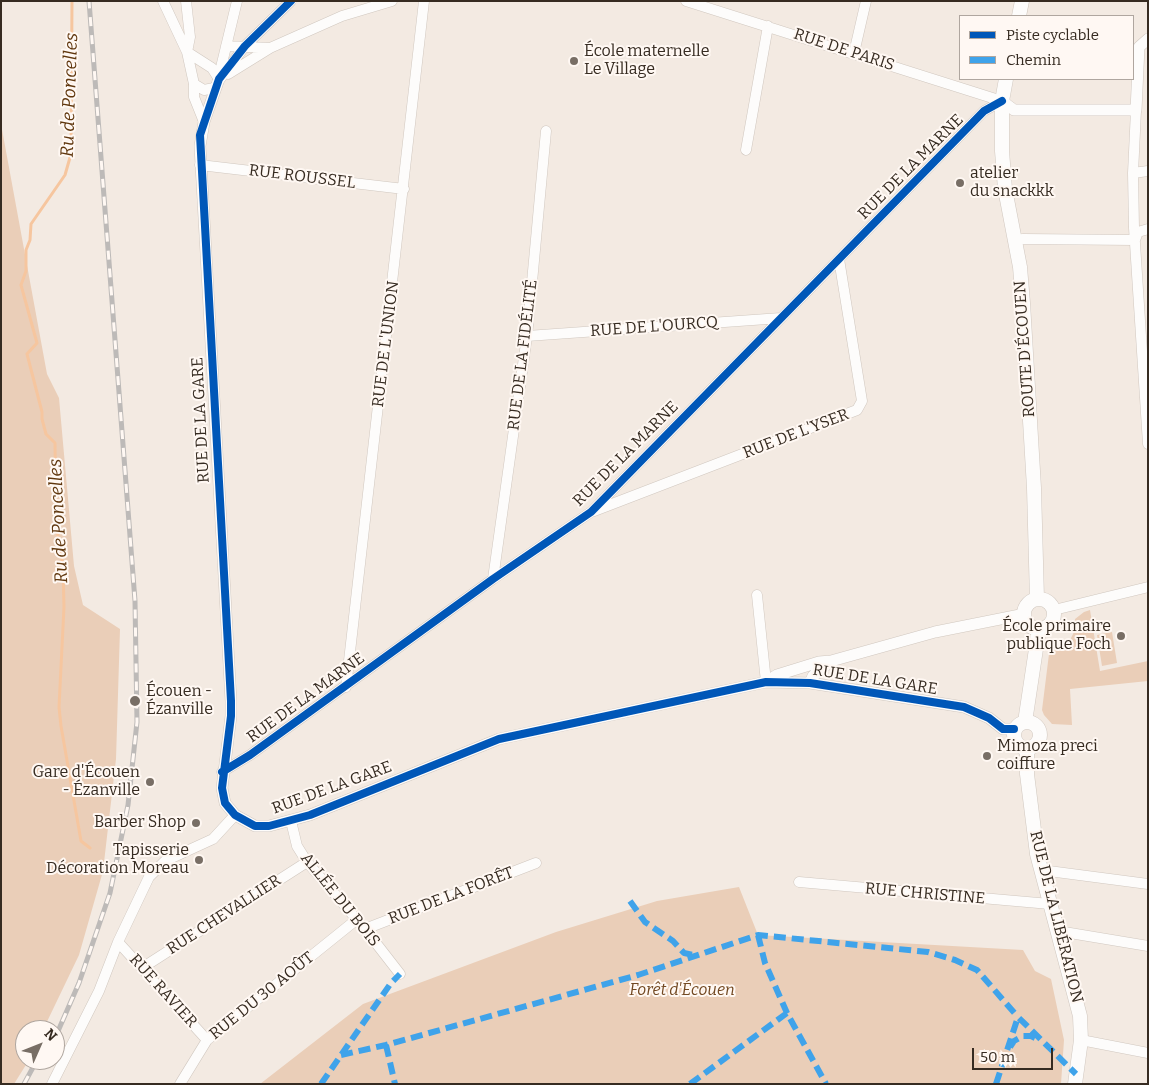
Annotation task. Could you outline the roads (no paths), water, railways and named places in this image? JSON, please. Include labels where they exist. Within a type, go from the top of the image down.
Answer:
[{"type":"main road","points":[[1019,15],[1022,1]]},
{"type":"main road","name":"ROUTE D'ÉCOUEN","points":[[1006,80],[1002,101],[1002,152],[1005,189],[1020,267],[1023,303],[1034,488],[1037,599]]},
{"type":"main road","points":[[1037,599],[1049,602],[1054,610],[1051,623],[1039,629],[1028,624],[1025,614],[1027,606],[1037,599]]},
{"type":"main road","points":[[1020,726],[1036,726],[1040,736],[1037,744],[1027,749],[1014,742],[1020,726],[1039,629]]},
{"type":"main road","name":"RUE DE LA LIBÉRATION","points":[[1027,749],[1029,793],[1041,870],[1080,1016],[1081,1040],[1075,1084]]},
{"type":"street","points":[[163,1],[187,52],[194,97],[204,122]]},
{"type":"street","points":[[219,79],[237,1]]},
{"type":"street","points":[[193,82],[200,89],[208,90],[214,88],[245,46],[291,1]]},
{"type":"street","points":[[219,79],[270,48],[342,16],[392,1]]},
{"type":"street","name":"RUE DE L'UNION","points":[[346,687],[424,1]]},
{"type":"street","name":"RUE DE PARIS","points":[[686,1],[720,6],[768,26],[1002,101]]},
{"type":"street","points":[[854,53],[866,1]]},
{"type":"street","points":[[170,19],[183,15],[187,6]]},
{"type":"street","points":[[187,6],[190,38],[187,52]]},
{"type":"street","points":[[180,38],[188,21]]},
{"type":"street","points":[[746,150],[768,26]]},
{"type":"street","points":[[1148,39],[1139,47],[1133,173],[1135,240],[1143,284],[1148,444]]},
{"type":"street","points":[[226,46],[270,48]]},
{"type":"street","points":[[187,52],[215,71],[219,79]]},
{"type":"street","points":[[193,82],[197,69],[217,65],[224,58]]},
{"type":"street","name":"RUE DE LA GARE","points":[[219,79],[200,135],[200,165],[231,700],[231,716],[222,772],[223,798],[235,815],[248,824],[262,827],[290,820],[499,739],[766,682],[810,683],[964,708],[989,718],[1003,729],[1020,726]]},
{"type":"street","points":[[1002,101],[1014,110],[1136,110]]},
{"type":"street","name":"RUE DE LA MARNE","points":[[222,772],[346,687],[492,579],[591,512],[984,111],[1002,101]]},
{"type":"street","name":"RUE DE LA FIDÉLITÉ","points":[[492,579],[527,336],[546,131]]},
{"type":"street","name":"RUE ROUSSEL","points":[[200,165],[404,189]]},
{"type":"street","points":[[1133,173],[1148,172]]},
{"type":"street","points":[[1135,240],[1138,232],[1148,229]]},
{"type":"street","points":[[1014,241],[1023,239],[1135,240]]},
{"type":"street","name":"RUE DE L'YSER","points":[[591,512],[857,410],[862,401],[839,259]]},
{"type":"street","name":"RUE DE L'OURCQ","points":[[527,336],[781,318]]},
{"type":"street","points":[[1054,610],[1148,587]]},
{"type":"street","points":[[757,595],[766,682],[777,675],[819,662],[831,661],[935,632],[1025,614]]},
{"type":"street","points":[[810,683],[813,676],[831,661]]},
{"type":"street","points":[[52,1084],[99,991],[118,942],[148,877],[165,861],[213,839],[235,815]]},
{"type":"street","name":"ALLÉE DU BOIS","points":[[290,820],[297,846],[307,862],[365,929],[400,974]]},
{"type":"street","name":"RUE CHEVALLIER","points":[[142,968],[307,862]]},
{"type":"street","name":"RUE DE LA FORÊT","points":[[365,929],[536,863]]},
{"type":"street","points":[[1041,870],[1148,884]]},
{"type":"street","name":"RUE CHRISTINE","points":[[799,882],[1050,904]]},
{"type":"street","name":"RUE DU 30 AOÛT","points":[[180,1084],[207,1040],[356,920]]},
{"type":"street","points":[[1058,931],[1148,946]]},
{"type":"street","name":"RUE RAVIER","points":[[118,942],[207,1040]]},
{"type":"street","points":[[1081,1040],[1148,1053]]},
{"type":"waterway","name":"Ru de Poncelles","points":[[72,1],[71,154],[65,175],[31,224],[30,240],[26,250],[26,271],[21,285],[37,343],[27,354],[46,434],[55,443],[56,524],[63,567],[64,607],[59,707],[81,841],[90,848]]},
{"type":"railway","points":[[63,1020],[79,983],[110,893],[128,805],[137,722],[135,601],[89,1]]},
{"type":"railway","points":[[24,1084],[32,1070]]},
{"type":"place","name":"École maternelle Le Village","points":[[574,61]]},
{"type":"place","name":"atelier du snackkk","points":[[960,183]]},
{"type":"place","name":"École primaire publique Foch","points":[[1121,636]]},
{"type":"place","name":"Écouen - Ézanville","points":[[135,701]]},
{"type":"place","name":"Mimoza preci coiffure","points":[[987,756]]},
{"type":"place","name":"Gare d'Écouen - Ézanville","points":[[150,782]]},
{"type":"place","name":"Barber Shop","points":[[196,823]]},
{"type":"place","name":"Tapisserie Décoration Moreau","points":[[199,860]]},
{"type":"park label","name":"Forêt d'Écouen","points":[[682,991]]}]
